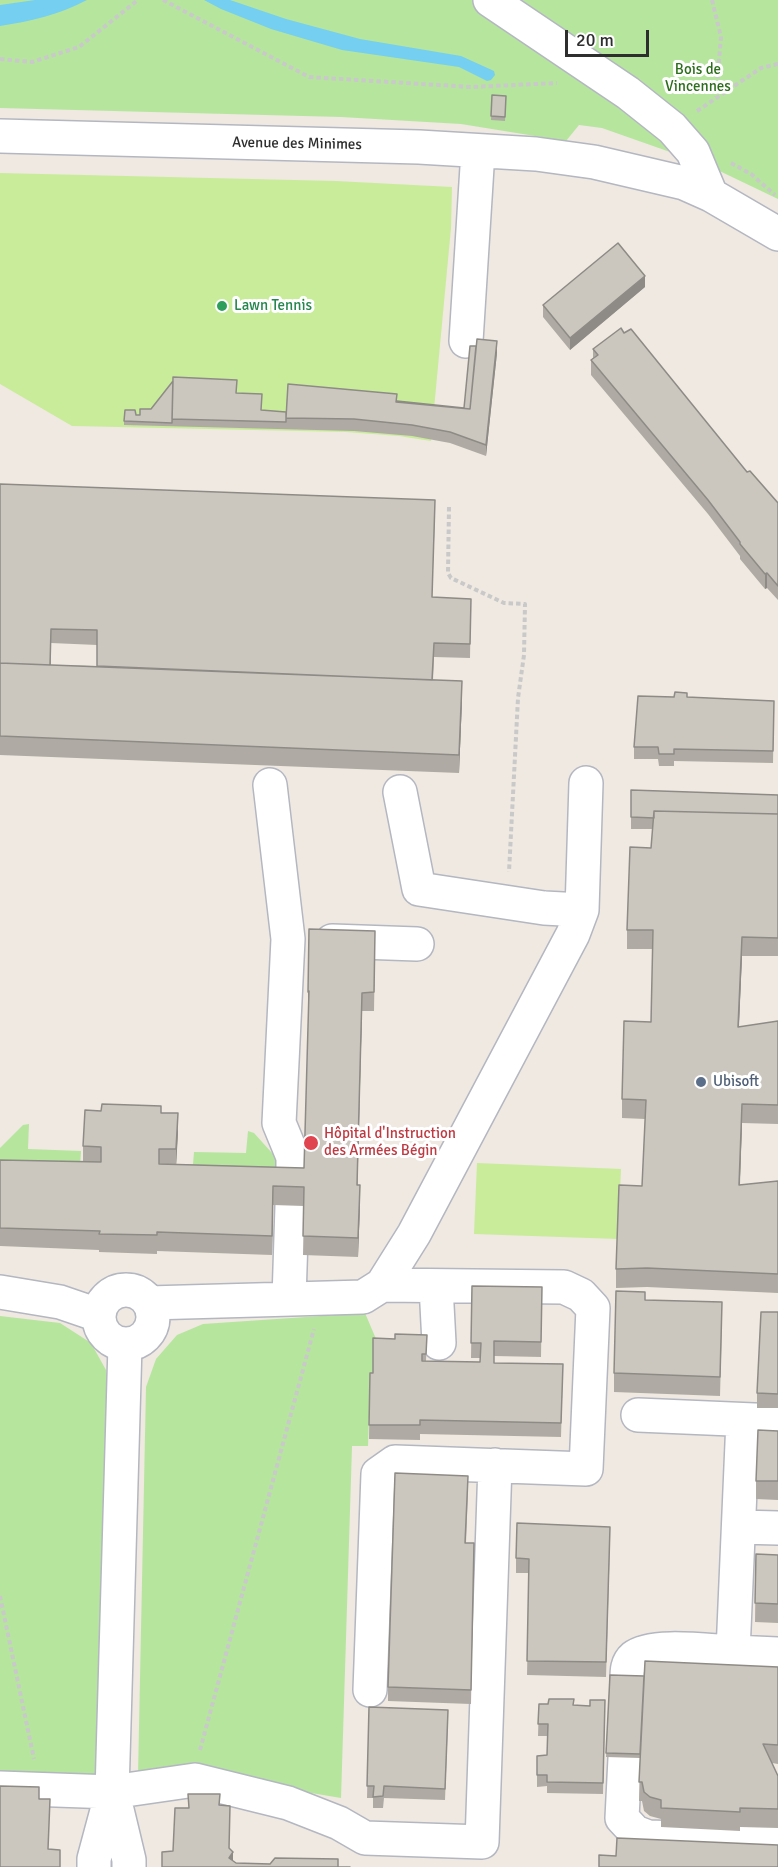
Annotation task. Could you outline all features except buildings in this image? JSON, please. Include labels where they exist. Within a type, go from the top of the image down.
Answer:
[{"type":"street","points":[[490,0],[628,93],[681,138],[693,152],[711,195]]},
{"type":"street","name":"Avenue des Minimes","points":[[0,136],[419,147],[536,154],[594,162],[684,183],[711,195],[778,234]]},
{"type":"street","points":[[466,341],[478,151]]},
{"type":"street","points":[[149,1303],[363,1297],[382,1285],[414,1234],[573,934],[582,910],[586,783]]},
{"type":"street","points":[[270,785],[288,939],[279,1123],[293,1157],[290,1299]]},
{"type":"street","points":[[400,792],[419,889],[544,908],[582,910]]},
{"type":"street","points":[[288,939],[417,944]]},
{"type":"street","points":[[370,1690],[378,1474],[395,1462],[586,1469],[593,1308],[581,1295],[564,1287],[382,1285]]},
{"type":"street","points":[[436,1286],[439,1343]]},
{"type":"street","points":[[119,1290],[131,1290],[142,1295],[149,1303],[153,1314],[152,1326],[146,1336],[137,1343],[125,1345],[114,1342],[105,1336],[99,1326],[98,1315],[102,1304],[119,1290]]},
{"type":"street","points":[[0,1292],[60,1302],[98,1315]]},
{"type":"street","points":[[94,1867],[94,1859],[112,1792],[125,1345]]},
{"type":"street","points":[[638,1415],[778,1421]]},
{"type":"street","points":[[733,1652],[743,1420]]},
{"type":"street","points":[[0,1788],[112,1792],[195,1780],[288,1803],[339,1823],[365,1838],[482,1842],[495,1465]]},
{"type":"street","points":[[739,1527],[778,1528]]},
{"type":"street","points":[[627,1679],[628,1666],[632,1659],[649,1650],[778,1654]]},
{"type":"street","points":[[625,1758],[622,1818],[634,1832],[648,1837],[778,1841]]},
{"type":"street","points":[[112,1792],[129,1867]]},
{"type":"path","points":[[0,60],[32,62],[79,47],[138,0]]},
{"type":"path","points":[[163,0],[309,77],[471,87],[560,83]]},
{"type":"path","points":[[712,0],[721,37],[716,98]]},
{"type":"path","points":[[778,64],[761,68],[716,98],[681,138],[751,174],[778,198]]},
{"type":"path","points":[[449,507],[448,573],[451,578],[504,603],[525,604],[524,655],[518,698],[508,878]]},
{"type":"path","points":[[199,1755],[314,1328]]},
{"type":"path","points":[[0,1596],[40,1789]]},
{"type":"green space","name":"Bois de Vincennes","points":[[0,0],[778,0],[778,199],[707,165],[602,128],[579,125],[566,141],[461,124],[341,117],[0,108]]},
{"type":"green space","name":"Lawn Tennis","points":[[0,173],[336,181],[452,187],[451,228],[431,441],[346,432],[72,426],[0,384]]},
{"type":"green space","points":[[29,1124],[28,1149],[81,1151],[80,1168],[0,1170],[0,1148],[23,1125]]},
{"type":"green space","points":[[248,1131],[254,1133],[281,1163],[281,1178],[192,1176],[194,1152],[246,1153]]},
{"type":"green space","points":[[477,1163],[621,1169],[618,1239],[474,1234]]},
{"type":"green space","points":[[365,1313],[382,1353],[373,1388],[370,1388],[368,1446],[352,1446],[341,1798],[234,1780],[138,1776],[146,1387],[156,1359],[177,1335],[203,1324]]},
{"type":"green space","points":[[0,1316],[60,1323],[91,1343],[106,1370],[112,1408],[99,1778],[0,1776]]},
{"type":"water","points":[[35,0],[87,0],[45,17],[0,26],[0,5]]},
{"type":"water","points":[[204,0],[230,0],[286,19],[360,39],[461,56],[494,71],[495,75],[487,81],[459,67],[342,50],[271,29]]},
{"type":"place","name":"Lawn Tennis","points":[[222,306]]},
{"type":"place","name":"Ubisoft","points":[[701,1082]]},
{"type":"place","name":"Hôpital d'Instruction des Armées Bégin","points":[[311,1143]]}]
